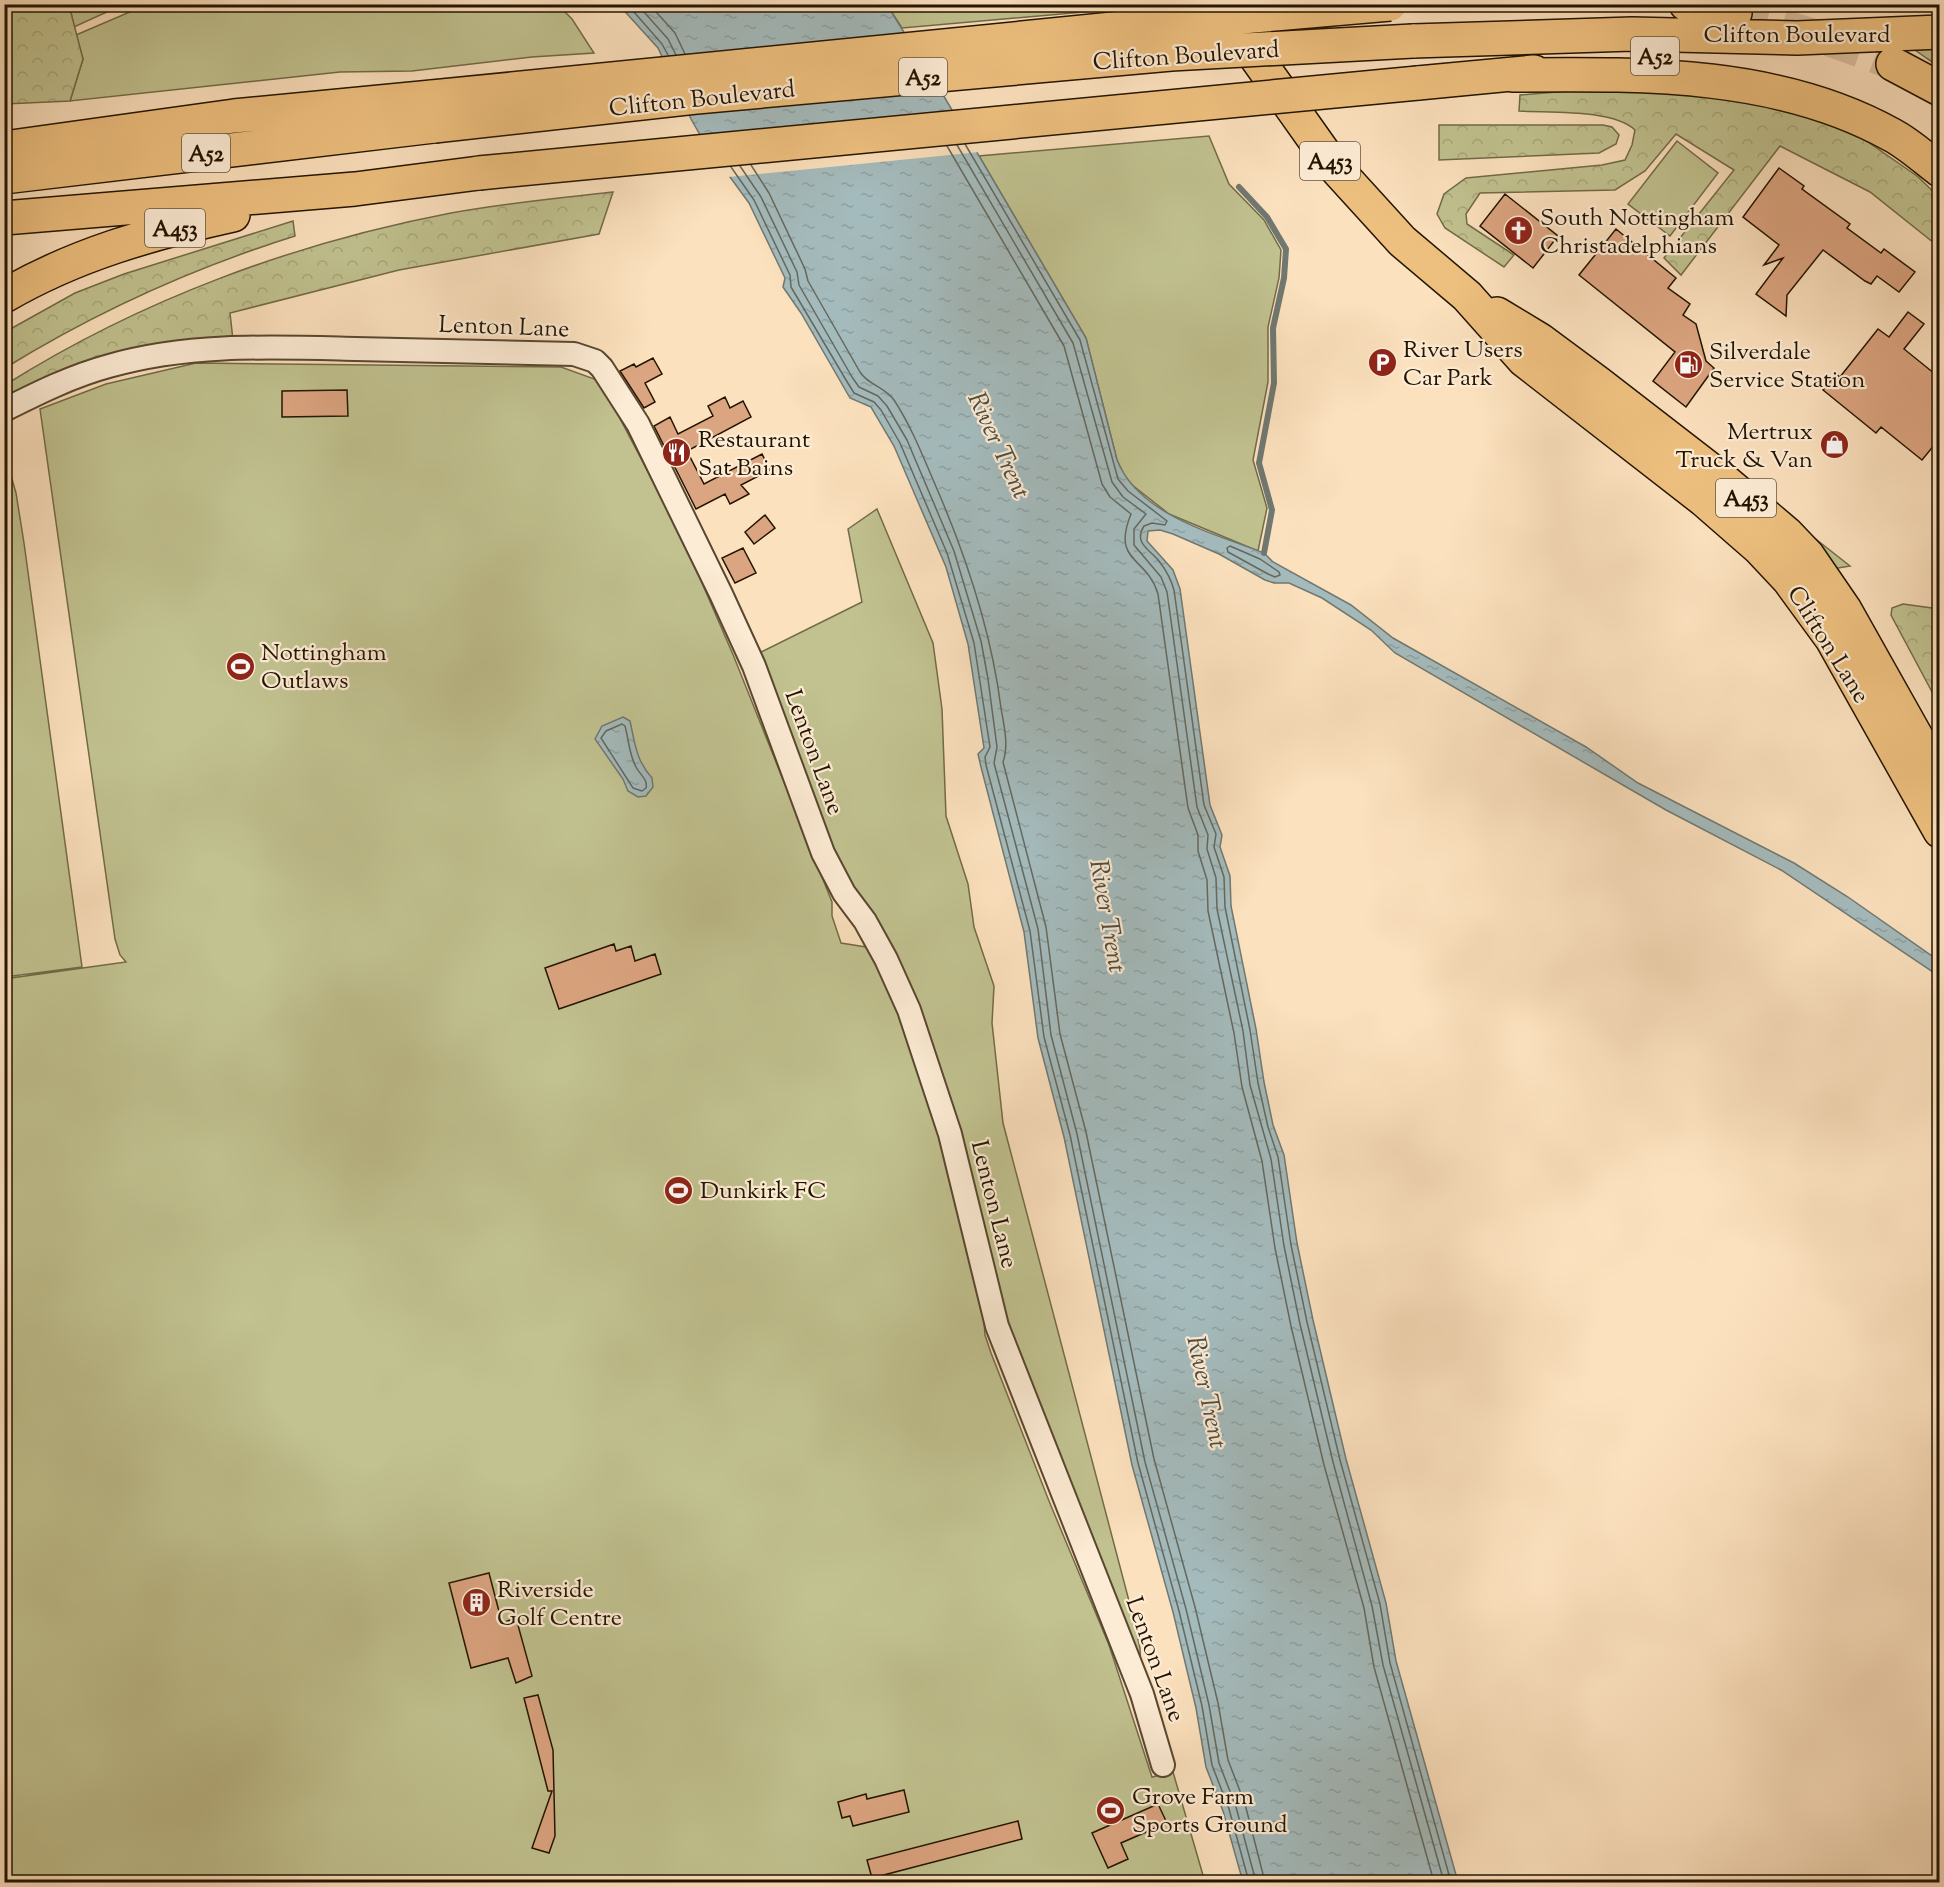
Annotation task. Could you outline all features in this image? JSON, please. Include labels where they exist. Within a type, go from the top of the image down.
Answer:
[{"type":"main road","name":"Clifton Lane","points":[[1218,4],[1331,163],[1402,241],[1467,296],[1524,360],[1704,500],[1759,548],[1789,580],[1832,639],[1940,831]]},
{"type":"main road","name":"Clifton Boulevard","points":[[433,112],[1173,23],[1390,4]]},
{"type":"main road","points":[[1686,4],[1735,13]]},
{"type":"main road","name":"Clifton Boulevard","points":[[433,112],[696,97],[1171,54],[1413,41],[1632,34],[1797,38],[1940,32]]},
{"type":"main road","name":"A52","points":[[1513,75],[1797,38]]},
{"type":"main road","points":[[1893,64],[1940,89]]},
{"type":"main road","name":"Clifton Boulevard","points":[[354,189],[479,173],[1513,75]]},
{"type":"main road","points":[[1513,75],[1684,78],[1730,83],[1816,103],[1871,124],[1895,136],[1940,170]]},
{"type":"main road","name":"A52","points":[[4,148],[234,116],[433,112]]},
{"type":"main road","name":"A52","points":[[4,177],[433,112]]},
{"type":"main road","points":[[4,125],[234,116]]},
{"type":"main road","name":"A52","points":[[4,218],[354,189]]},
{"type":"main road","name":"A453","points":[[4,296],[76,259],[115,245],[175,228],[354,189]]},
{"type":"main road","name":"Clifton Lane","points":[[1467,296],[1557,351],[1721,478],[1786,533],[1814,563],[1845,609],[1940,778]]},
{"type":"street","name":"Lenton Lane","points":[[4,410],[40,391],[110,365],[168,353],[209,349],[285,347],[574,354],[595,361],[602,368],[638,424],[721,594],[753,666],[823,853],[844,893],[865,921],[886,959],[909,1010],[950,1134],[998,1326],[1142,1694],[1163,1765]]},
{"type":"green space","points":[[5,4],[62,5],[71,13],[83,59],[70,101],[5,104]]},
{"type":"green space","points":[[62,5],[122,5],[74,27],[71,13]]},
{"type":"green space","points":[[146,5],[539,5],[547,11],[560,7],[572,19],[594,53],[532,57],[412,71],[340,72],[70,101],[83,59],[76,35]]},
{"type":"green space","points":[[887,5],[1164,5],[902,28]]},
{"type":"green space","points":[[1908,45],[1939,45],[1939,67]]},
{"type":"green space","points":[[1615,87],[1768,104],[1852,131],[1917,176],[1939,197],[1939,247],[1870,192],[1780,146],[1681,275],[1664,258],[1734,170],[1676,134],[1645,171],[1615,190],[1480,193],[1466,214],[1467,224],[1514,255],[1504,267],[1445,228],[1437,214],[1444,194],[1466,178],[1602,165],[1625,160],[1632,145],[1635,130],[1625,123],[1612,118],[1580,113],[1519,111],[1520,95]]},
{"type":"green space","points":[[1439,125],[1603,125],[1612,127],[1619,135],[1616,144],[1599,153],[1439,160]]},
{"type":"green space","points":[[1209,136],[1229,184],[1264,220],[1281,250],[1279,278],[1268,327],[1268,382],[1253,460],[1267,508],[1258,551],[1169,514],[1127,481],[1117,460],[1086,338],[979,156]]},
{"type":"green space","points":[[1677,141],[1718,173],[1670,236],[1628,204]]},
{"type":"green space","points":[[613,192],[599,234],[399,270],[230,313],[233,340],[5,405],[5,385],[56,354],[164,301],[276,258],[392,226],[451,213]]},
{"type":"green space","points":[[293,221],[295,236],[219,262],[146,293],[74,328],[5,368],[5,332],[75,293],[124,274]]},
{"type":"green space","points":[[196,363],[561,367],[600,381],[680,532],[734,657],[832,902],[832,916],[841,943],[866,947],[888,989],[906,1033],[923,1078],[949,1170],[983,1309],[985,1335],[991,1353],[1109,1645],[1152,1777],[1173,1772],[1205,1882],[5,1882],[4,979],[126,962],[120,955],[115,939],[40,409],[106,384]]},
{"type":"green space","points":[[5,455],[16,493],[24,543],[82,967],[5,977]]},
{"type":"green space","points":[[1742,481],[1850,566],[1832,569]]},
{"type":"green space","points":[[877,509],[933,643],[942,709],[946,816],[968,884],[974,927],[994,986],[992,1023],[1003,1123],[1133,1616],[1140,1648],[1141,1672],[1004,1317],[954,1119],[838,862],[753,656],[862,602],[848,529]]},
{"type":"green space","points":[[1903,604],[1939,609],[1939,705],[1891,615],[1892,608]]},
{"type":"water","name":"River Trent","points":[[619,5],[887,5],[942,93],[1086,338],[1117,460],[1128,479],[1142,495],[1180,520],[1264,553],[1273,562],[1351,605],[1393,638],[1586,747],[1638,783],[1794,863],[1848,897],[1939,961],[1939,976],[1781,870],[1666,810],[1395,653],[1371,630],[1322,598],[1289,583],[1274,583],[1265,580],[1219,554],[1173,534],[1160,530],[1148,531],[1147,541],[1173,570],[1180,589],[1210,805],[1222,835],[1220,847],[1230,876],[1231,906],[1256,1029],[1264,1082],[1273,1125],[1284,1155],[1297,1243],[1313,1320],[1346,1459],[1386,1603],[1396,1661],[1458,1882],[1243,1882],[1223,1811],[1206,1767],[1196,1708],[1173,1612],[1132,1465],[1064,1137],[1038,1038],[1024,932],[978,754],[984,748],[968,644],[946,567],[894,446],[871,407],[850,398],[801,313],[783,287],[785,278],[749,203],[703,140],[658,48]]},
{"type":"water","points":[[623,717],[630,721],[639,758],[652,778],[653,787],[646,796],[638,797],[628,791],[623,779],[595,739],[602,726]]},
{"type":"pier","points":[[955,110],[980,152],[728,177],[697,136]]},
{"type":"building","points":[[1779,168],[1804,186],[1802,189],[1850,224],[1847,228],[1881,253],[1884,249],[1915,272],[1899,292],[1877,276],[1871,284],[1865,281],[1823,250],[1787,295],[1786,316],[1756,294],[1783,258],[1764,265],[1779,245],[1743,217]]},
{"type":"building","name":"South Nottingham Christadelphians","points":[[1505,194],[1558,236],[1533,268],[1480,226]]},
{"type":"building","points":[[1616,229],[1676,278],[1668,288],[1690,304],[1683,315],[1696,324],[1706,361],[1714,368],[1686,407],[1653,381],[1675,352],[1579,275]]},
{"type":"building","points":[[1908,312],[1924,324],[1904,349],[1940,378],[1940,438],[1922,460],[1881,427],[1876,433],[1823,390],[1836,374],[1840,377],[1878,329],[1889,337]]},
{"type":"building","points":[[653,358],[662,374],[645,383],[655,402],[644,408],[620,371],[634,364],[636,367]]},
{"type":"building","points":[[347,390],[348,416],[282,417],[282,391]]},
{"type":"building","name":"Restaurant Sat Bains","points":[[725,397],[730,408],[743,401],[751,417],[687,451],[704,484],[762,454],[770,470],[741,485],[749,494],[730,504],[725,494],[696,509],[654,426],[670,417],[678,434],[713,416],[708,406]]},
{"type":"building","points":[[765,515],[775,528],[754,544],[745,532]]},
{"type":"building","points":[[743,548],[756,573],[735,583],[722,558]]},
{"type":"building","points":[[614,944],[616,951],[631,946],[635,961],[655,954],[661,974],[559,1009],[545,968]]},
{"type":"building","name":"Riverside Golf Centre","points":[[489,1573],[502,1623],[516,1618],[532,1676],[516,1683],[508,1658],[471,1668],[449,1583]]},
{"type":"building","points":[[538,1695],[553,1750],[555,1836],[549,1853],[532,1848],[552,1791],[548,1791],[524,1698]]},
{"type":"building","points":[[904,1790],[909,1812],[853,1826],[850,1816],[842,1818],[838,1802],[866,1794],[867,1799]]},
{"type":"building","points":[[1158,1804],[1167,1823],[1121,1843],[1128,1859],[1108,1868],[1092,1833]]},
{"type":"building","points":[[1018,1821],[1022,1839],[872,1878],[867,1860]]},
{"type":"waterway","points":[[1239,187],[1267,217],[1286,249],[1284,278],[1273,328],[1274,383],[1259,463],[1272,510],[1264,553]]},
{"type":"tunnel","points":[[1735,13],[1815,36],[1893,64]]},
{"type":"place","name":"South Nottingham Christadelphians","points":[[1519,231]]},
{"type":"place","name":"River Users Car Park","points":[[1382,363]]},
{"type":"place","name":"Silverdale Service Station","points":[[1688,365]]},
{"type":"place","name":"Mertrux Truck & Van","points":[[1834,445]]},
{"type":"place","name":"Restaurant Sat Bains","points":[[677,453]]},
{"type":"place","name":"Nottingham Outlaws","points":[[240,666]]},
{"type":"place","name":"Dunkirk FC","points":[[679,1190]]},
{"type":"place","name":"Riverside Golf Centre","points":[[476,1603]]},
{"type":"place","name":"Grove Farm Sports Ground","points":[[1111,1810]]}]
